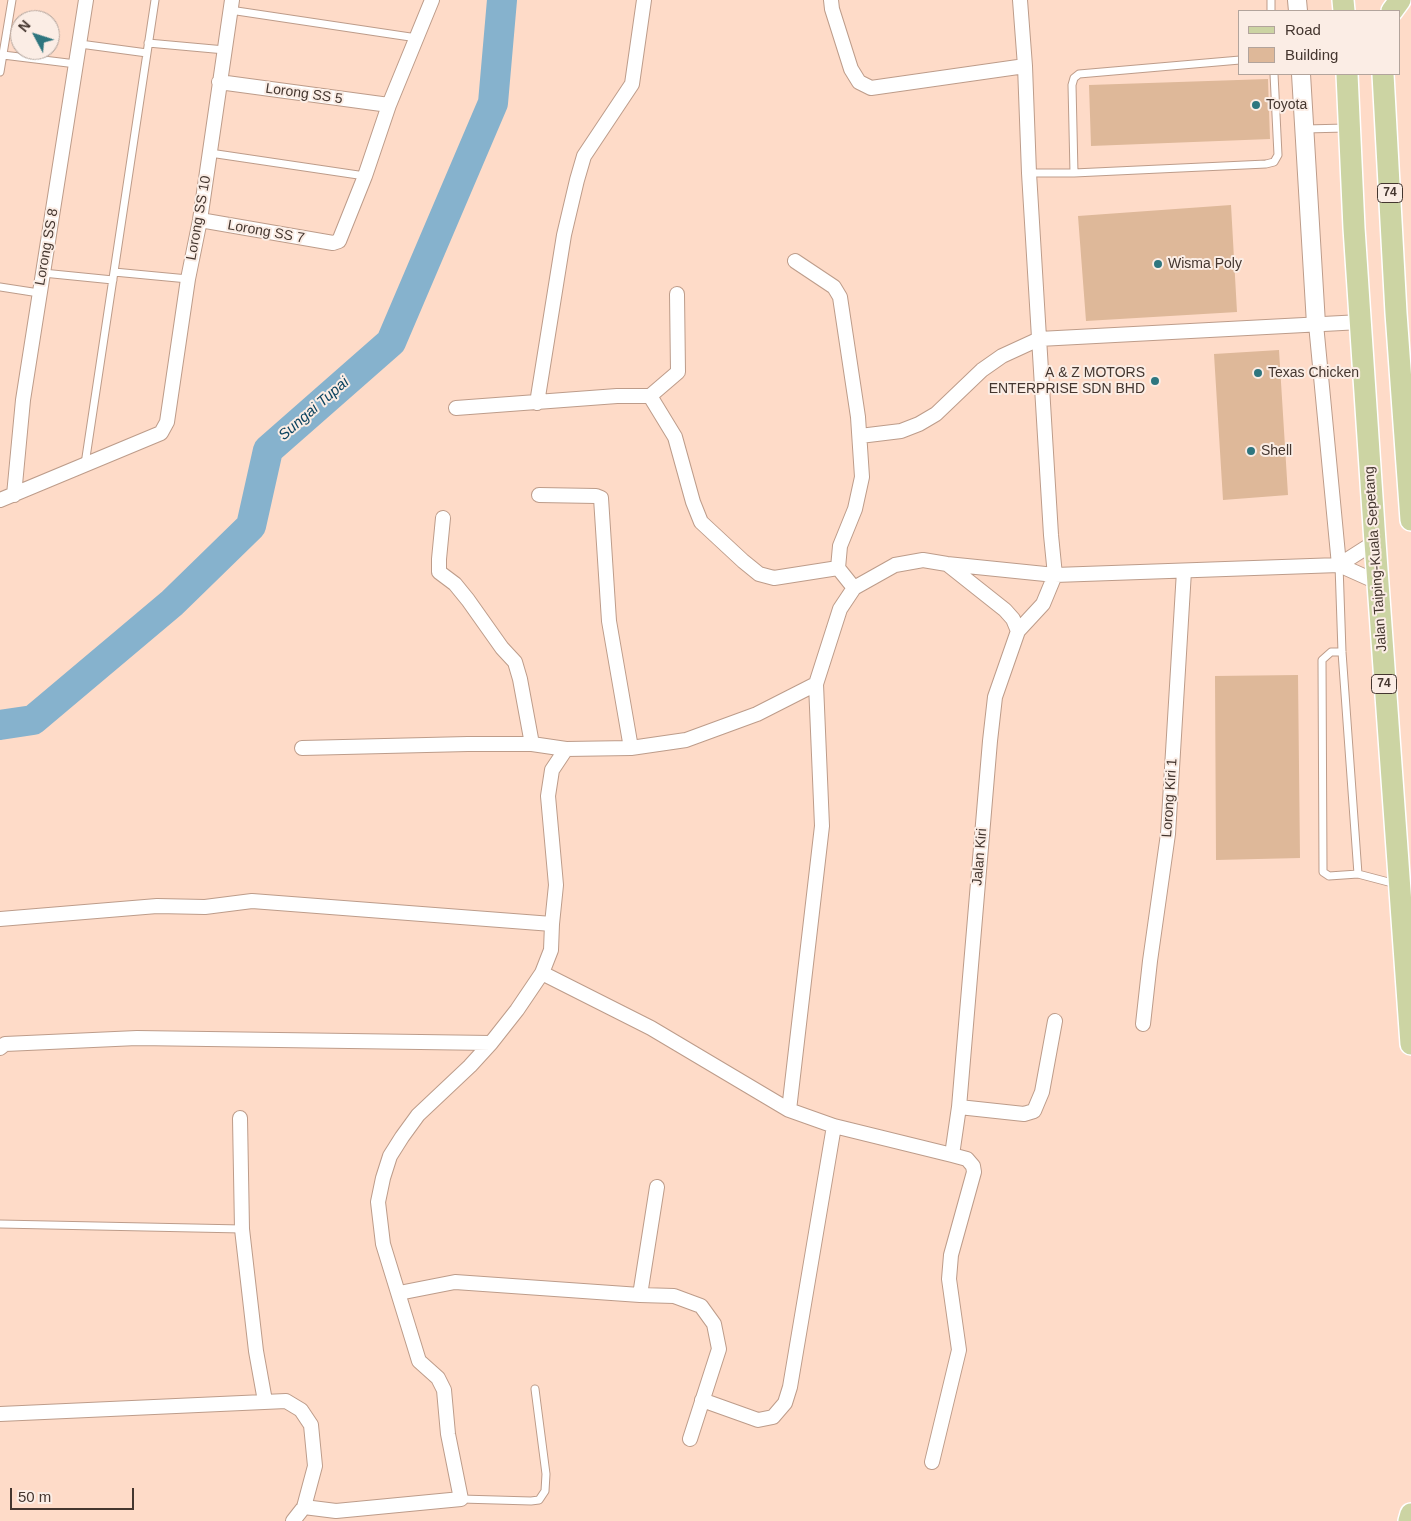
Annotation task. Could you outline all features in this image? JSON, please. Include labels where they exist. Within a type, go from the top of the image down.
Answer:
[{"type":"main road","name":"Jalan Taiping-Kuala Sepetang","points":[[1347,75],[1374,542],[1411,1044]]},
{"type":"main road","name":"74","points":[[1383,75],[1404,312],[1411,520]]},
{"type":"main road","points":[[1409,1521],[1411,1514]]},
{"type":"street","name":"Lorong SS 8","points":[[14,495],[23,400],[86,0]]},
{"type":"street","points":[[365,176],[389,105],[432,0]]},
{"type":"street","points":[[537,403],[564,235],[577,180],[584,156],[632,84],[644,0]]},
{"type":"street","points":[[831,0],[832,9],[851,69],[859,82],[871,88],[1025,66]]},
{"type":"street","points":[[1020,0],[1039,339],[1055,575]]},
{"type":"street","name":"Lorong SS 10","points":[[85,466],[161,433],[167,422],[188,280],[200,220],[231,5]]},
{"type":"street","points":[[1301,75],[1316,324],[1339,565]]},
{"type":"street","name":"Lorong SS 5","points":[[220,82],[389,105]]},
{"type":"street","name":"Lorong SS 7","points":[[200,220],[333,243],[339,241],[342,235],[365,176]]},
{"type":"street","points":[[794,261],[834,287],[840,297],[860,436],[862,476],[855,509],[840,546],[838,568],[854,588]]},
{"type":"street","points":[[456,408],[617,396],[650,396],[678,372],[677,294]]},
{"type":"street","points":[[860,436],[902,432],[920,424],[936,414],[982,370],[1002,356],[1039,339],[1361,322]]},
{"type":"street","points":[[650,396],[675,437],[701,522],[743,561],[759,574],[774,578],[838,568]]},
{"type":"street","points":[[0,500],[85,466]]},
{"type":"street","points":[[539,495],[596,496],[601,498],[609,621],[631,748]]},
{"type":"street","points":[[443,518],[439,572],[455,584],[502,648],[515,662],[532,744]]},
{"type":"street","points":[[1339,565],[1374,542]]},
{"type":"street","points":[[789,1110],[822,826],[816,684],[840,609],[854,588],[895,565],[923,560],[1055,575],[1339,565],[1378,582]]},
{"type":"street","points":[[947,564],[1005,610],[1013,619],[1018,630]]},
{"type":"street","name":"Lorong Kiri 1","points":[[1143,1024],[1168,834],[1184,571]]},
{"type":"street","name":"Jalan Kiri","points":[[952,1155],[995,696],[1018,630],[1043,604],[1055,575]]},
{"type":"street","points":[[302,748],[532,744],[566,749],[631,748],[686,740],[757,714],[816,684]]},
{"type":"street","points":[[304,1507],[336,1511],[461,1499],[448,1434],[444,1390],[438,1378],[419,1361],[383,1244],[378,1202],[390,1156],[418,1115],[470,1066],[517,1010],[542,974],[551,950],[556,884],[548,796],[552,770],[566,749]]},
{"type":"street","points":[[0,919],[157,906],[205,906],[252,901],[552,924]]},
{"type":"street","points":[[542,974],[651,1028],[789,1110],[834,1126],[966,1159],[973,1166],[974,1172],[951,1255],[949,1279],[960,1350],[932,1462]]},
{"type":"street","points":[[958,1107],[1024,1114],[1034,1111],[1042,1092],[1055,1021]]},
{"type":"street","points":[[0,1048],[5,1044],[137,1038],[490,1043]]},
{"type":"street","points":[[240,1118],[242,1228],[256,1351],[266,1401]]},
{"type":"street","points":[[702,1400],[758,1420],[773,1417],[785,1404],[790,1387],[834,1126]]},
{"type":"street","points":[[640,1295],[657,1187]]},
{"type":"street","points":[[399,1293],[455,1282],[674,1296],[701,1306],[714,1324],[718,1348],[690,1438]]},
{"type":"street","points":[[0,1414],[286,1401],[301,1410],[311,1425],[315,1466],[304,1507],[293,1521]]},
{"type":"lane","points":[[0,72],[12,0]]},
{"type":"lane","points":[[85,466],[155,0]]},
{"type":"lane","points":[[231,5],[417,38]]},
{"type":"lane","points":[[148,43],[225,50]]},
{"type":"lane","points":[[80,44],[147,53]]},
{"type":"lane","points":[[3,55],[76,64]]},
{"type":"lane","points":[[1074,174],[1072,86],[1074,78],[1079,74],[1238,60]]},
{"type":"lane","points":[[1029,173],[1074,174],[1266,164],[1274,162],[1278,155],[1274,75]]},
{"type":"lane","points":[[1304,129],[1350,128]]},
{"type":"lane","points":[[210,153],[365,176]]},
{"type":"lane","points":[[114,272],[188,280]]},
{"type":"lane","points":[[43,273],[113,280]]},
{"type":"lane","points":[[0,287],[39,293]]},
{"type":"lane","points":[[1339,565],[1342,652],[1358,874]]},
{"type":"lane","points":[[1342,652],[1331,652],[1322,660],[1323,872],[1330,876],[1358,874],[1399,885]]},
{"type":"lane","points":[[0,1224],[242,1228]]},
{"type":"lane","points":[[461,1499],[539,1500],[545,1491],[546,1474],[535,1389]]},
{"type":"building","points":[[1268,79],[1270,139],[1091,146],[1089,85]]},
{"type":"building","name":"Wisma Poly","points":[[1231,205],[1237,312],[1086,321],[1078,216]]},
{"type":"building","points":[[1279,350],[1288,495],[1223,500],[1214,354]]},
{"type":"building","points":[[1298,675],[1300,858],[1216,860],[1215,676]]},
{"type":"waterway","name":"Sungai Tupai","points":[[0,725],[33,720],[172,603],[251,526],[268,450],[391,342],[493,103],[502,0]]},
{"type":"place","name":"Toyota","points":[[1256,105]]},
{"type":"place","name":"Wisma Poly","points":[[1158,264]]},
{"type":"place","name":"Texas Chicken","points":[[1258,373]]},
{"type":"place","name":"A & Z MOTORS ENTERPRISE SDN BHD","points":[[1155,381]]},
{"type":"place","name":"Shell","points":[[1251,451]]}]
